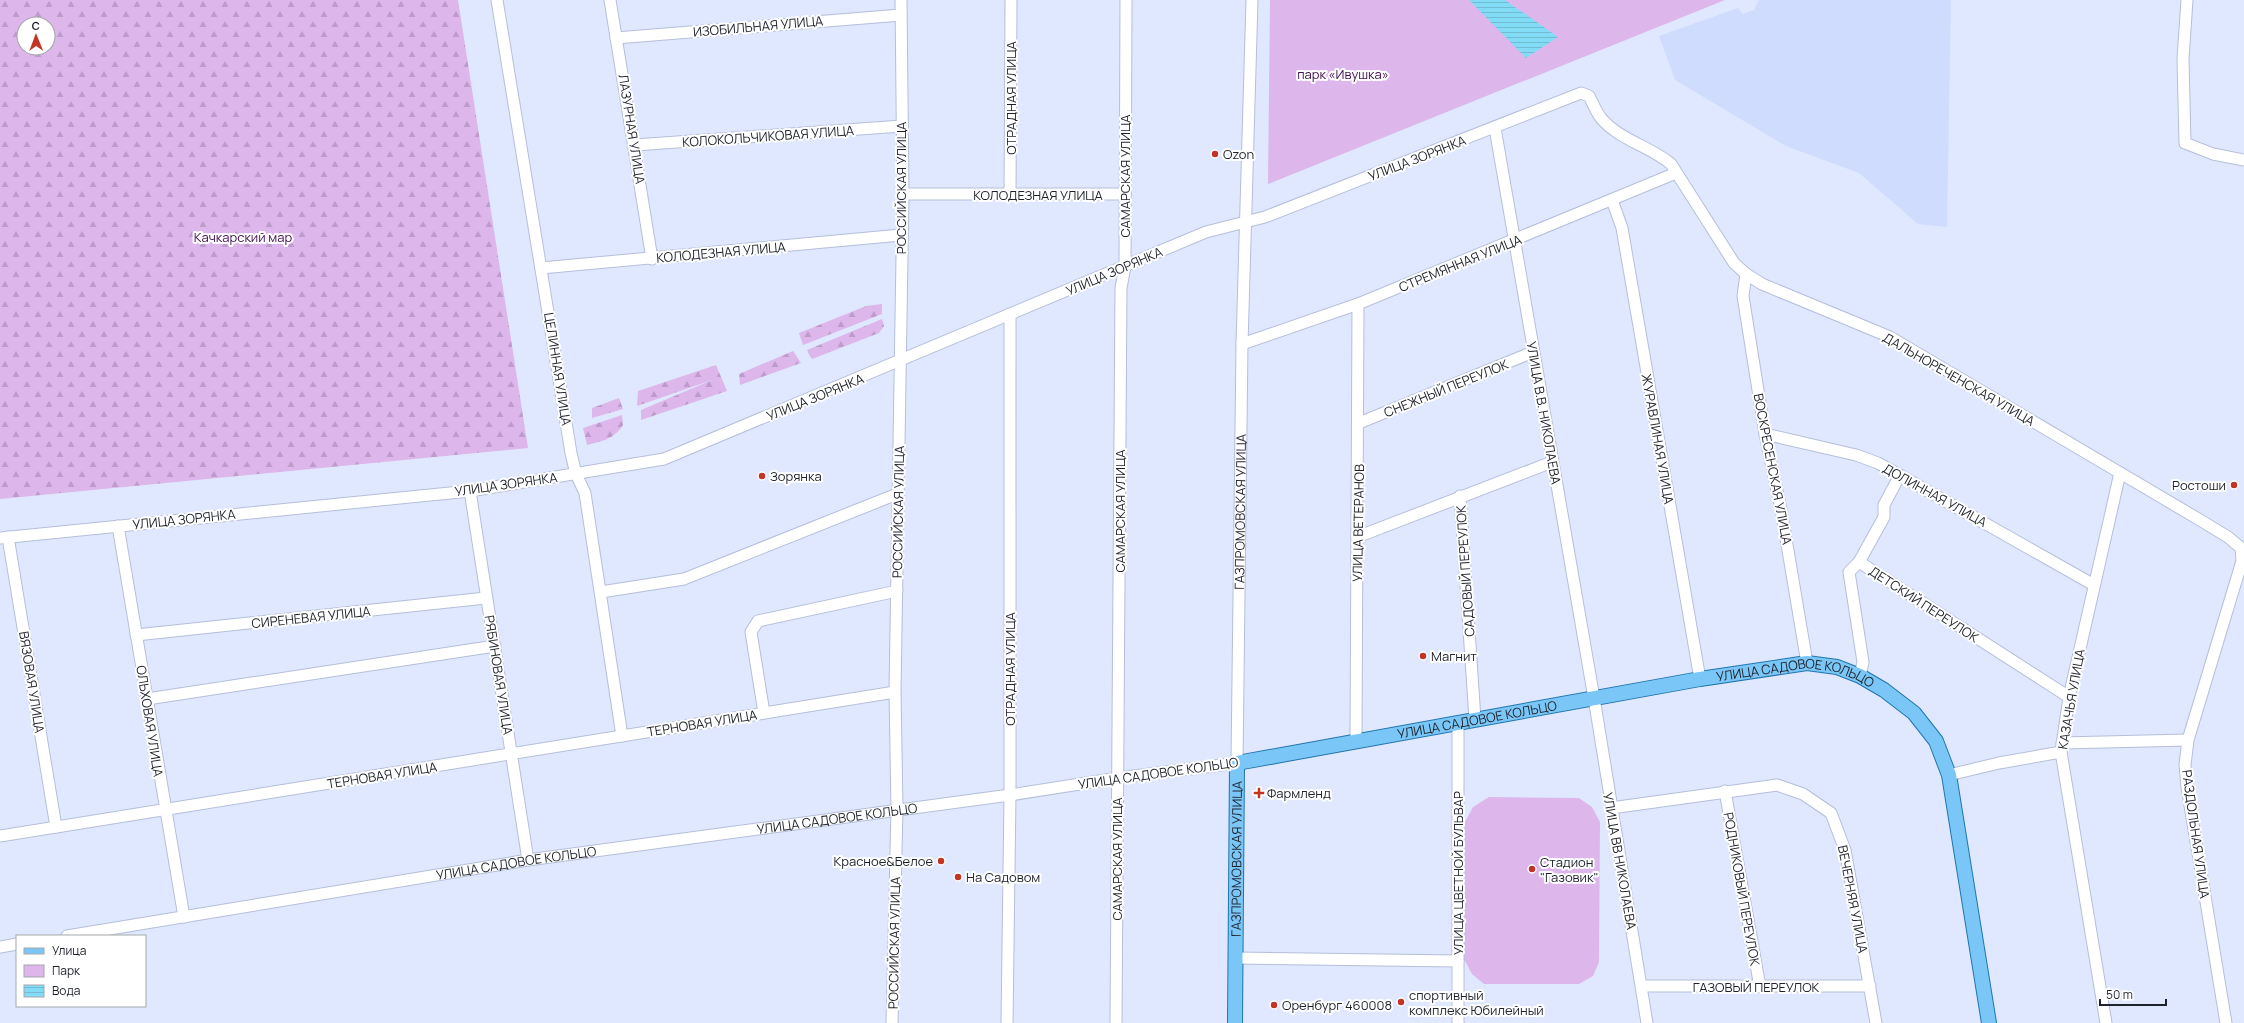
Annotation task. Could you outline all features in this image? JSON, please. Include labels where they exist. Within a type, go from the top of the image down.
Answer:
[{"type":"main road","name":"УЛИЦА САДОВОЕ КОЛЬЦО","points":[[1237,763],[1700,679],[1807,663],[1838,667],[1860,676],[1884,690],[1914,712],[1936,741],[1949,775],[1990,1023]]},
{"type":"main road","name":"ГАЗПРОМОВСКАЯ УЛИЦА","points":[[1235,1023],[1237,763]]},
{"type":"street","name":"ЦЕЛИННАЯ УЛИЦА","points":[[497,0],[576,474],[585,493],[622,736]]},
{"type":"street","name":"ЛАЗУРНАЯ УЛИЦА","points":[[610,0],[635,145],[652,258]]},
{"type":"street","name":"РОССИЙСКАЯ УЛИЦА","points":[[892,1023],[897,809],[895,692],[901,235],[903,194],[901,0]]},
{"type":"street","name":"ОТРАДНАЯ УЛИЦА","points":[[1010,196],[1011,0]]},
{"type":"street","name":"САМАРСКАЯ УЛИЦА","points":[[1116,1023],[1121,288],[1125,266],[1126,0]]},
{"type":"street","name":"ГАЗПРОМОВСКАЯ УЛИЦА","points":[[1237,763],[1242,344],[1252,0]]},
{"type":"street","points":[[2187,0],[2184,59],[2185,143],[2213,154],[2244,160]]},
{"type":"street","name":"ИЗОБИЛЬНАЯ УЛИЦА","points":[[616,38],[900,15]]},
{"type":"street","name":"УЛИЦА ЗОРЯНКА","points":[[4,538],[470,491],[664,459],[900,362],[1206,232],[1265,217],[1581,93],[1589,96]]},
{"type":"street","name":"ДАЛЬНОРЕЧЕНСКАЯ УЛИЦА","points":[[1589,96],[1600,117],[1614,130],[1663,158],[1676,173],[1734,263],[1746,274],[1762,284],[1890,337],[2228,537],[2241,548],[2243,555]]},
{"type":"street","name":"КОЛОКОЛЬЧИКОВАЯ УЛИЦА","points":[[635,145],[902,126]]},
{"type":"street","name":"УЛИЦА В.В. НИКОЛАЕВА","points":[[1495,128],[1594,698]]},
{"type":"street","name":"СТРЕМЯННАЯ УЛИЦА","points":[[1242,344],[1358,304],[1676,173]]},
{"type":"street","name":"КОЛОДЕЗНАЯ УЛИЦА","points":[[903,194],[1010,196],[1125,194]]},
{"type":"street","name":"ЖУРАВЛИНАЯ УЛИЦА","points":[[1612,200],[1622,228],[1700,679]]},
{"type":"street","name":"КОЛОДЕЗНАЯ УЛИЦА","points":[[541,268],[901,235]]},
{"type":"street","name":"ВОСКРЕСЕНСКАЯ УЛИЦА","points":[[1746,274],[1743,296],[1765,434],[1781,509],[1807,663]]},
{"type":"street","name":"УЛИЦА ВЕТЕРАНОВ","points":[[1356,741],[1359,423],[1358,304]]},
{"type":"street","name":"ОТРАДНАЯ УЛИЦА","points":[[1007,1023],[1010,795],[1010,314]]},
{"type":"street","name":"СНЕЖНЫЙ ПЕРЕУЛОК","points":[[1359,423],[1533,352]]},
{"type":"street","name":"ДОЛИННАЯ УЛИЦА","points":[[1765,434],[1856,455],[1878,463],[2094,585]]},
{"type":"street","points":[[1357,537],[1460,496],[1552,462]]},
{"type":"street","name":"КАЗАЧЬЯ УЛИЦА","points":[[2106,1023],[2061,748],[2069,697],[2120,473]]},
{"type":"street","points":[[1859,562],[1884,517],[1884,505],[1900,475]]},
{"type":"street","name":"РЯБИНОВАЯ УЛИЦА","points":[[470,491],[528,860]]},
{"type":"street","points":[[601,592],[684,579],[897,494]]},
{"type":"street","name":"САДОВЫЙ ПЕРЕУЛОК","points":[[1460,496],[1476,719]]},
{"type":"street","name":"ОЛЬХОВАЯ УЛИЦА","points":[[118,526],[164,809],[184,917]]},
{"type":"street","name":"ВЯЗОВАЯ УЛИЦА","points":[[4,538],[56,827]]},
{"type":"street","name":"РАЗДОЛЬНАЯ УЛИЦА","points":[[2226,1023],[2187,787],[2185,765],[2188,740],[2243,555]]},
{"type":"street","name":"ДЕТСКИЙ ПЕРЕУЛОК","points":[[1860,676],[1863,662],[1849,572],[1859,562],[2069,697]]},
{"type":"street","name":"ТЕРНОВАЯ УЛИЦА","points":[[764,713],[751,632],[758,621],[897,591]]},
{"type":"street","name":"СИРЕНЕВАЯ УЛИЦА","points":[[136,635],[486,598]]},
{"type":"street","points":[[147,699],[495,646]]},
{"type":"street","name":"ТЕРНОВАЯ УЛИЦА","points":[[0,836],[512,755],[895,692]]},
{"type":"street","name":"УЛИЦА ВВ НИКОЛАЕВА","points":[[1594,698],[1647,1023]]},
{"type":"street","name":"УЛИЦА ЦВЕТНОЙ БУЛЬВАР","points":[[1458,722],[1458,1023]]},
{"type":"street","points":[[1949,775],[2061,748],[2188,740]]},
{"type":"street","name":"УЛИЦА САДОВОЕ КОЛЬЦО","points":[[73,935],[528,860],[897,809],[1010,795],[1118,778],[1237,763]]},
{"type":"street","name":"ВЕЧЕРНЯЯ УЛИЦА","points":[[1611,808],[1777,785],[1803,794],[1831,813],[1845,850],[1876,1023]]},
{"type":"street","name":"РОДНИКОВЫЙ ПЕРЕУЛОК","points":[[1725,791],[1760,987]]},
{"type":"street","points":[[0,947],[16,944]]},
{"type":"street","points":[[1236,958],[1458,961]]},
{"type":"street","name":"ГАЗОВЫЙ ПЕРЕУЛОК","points":[[1642,986],[1870,986]]},
{"type":"shaded area","points":[[1759,0],[1951,0],[1947,227],[1918,224],[1859,173],[1786,146],[1675,80],[1659,36],[1738,8],[1743,14],[1754,10]]},
{"type":"green space","name":"Качкарский мар","points":[[0,0],[458,0],[528,448],[0,499]]},
{"type":"green space","name":"парк «Ивушка»","points":[[1270,0],[1725,0],[1268,184]]},
{"type":"green space","points":[[882,304],[882,314],[803,345],[799,333],[866,306]]},
{"type":"green space","points":[[882,319],[884,326],[879,333],[812,359],[807,350]]},
{"type":"green space","points":[[793,351],[801,363],[740,385],[739,374]]},
{"type":"green space","points":[[716,365],[727,391],[641,420],[641,410],[712,380],[637,406],[638,391]]},
{"type":"green space","points":[[619,398],[623,409],[592,418],[592,408]]},
{"type":"green space","points":[[622,415],[623,425],[620,430],[603,441],[587,445],[583,428]]},
{"type":"green space","name":"Стадион \"Газовик\"","points":[[1489,797],[1579,798],[1592,807],[1600,822],[1599,962],[1593,976],[1579,984],[1484,984],[1472,974],[1464,959],[1465,822],[1473,807]]},
{"type":"water","points":[[1469,0],[1505,0],[1558,37],[1526,58]]},
{"type":"place","name":"Ozon","points":[[1215,154]]},
{"type":"place","name":"Зорянка","points":[[762,476]]},
{"type":"place","name":"Ростоши","points":[[2234,485]]},
{"type":"place","name":"Магнит","points":[[1423,656]]},
{"type":"place","name":"Фармленд","points":[[1259,793]]},
{"type":"place","name":"Красное&Белое","points":[[941,861]]},
{"type":"place","name":"Стадион \"Газовик\"","points":[[1532,869]]},
{"type":"place","name":"На Садовом","points":[[958,877]]},
{"type":"place","name":"спортивный комплекс Юбилейный","points":[[1401,1002]]},
{"type":"place","name":"Оренбург 460008","points":[[1274,1005]]}]
